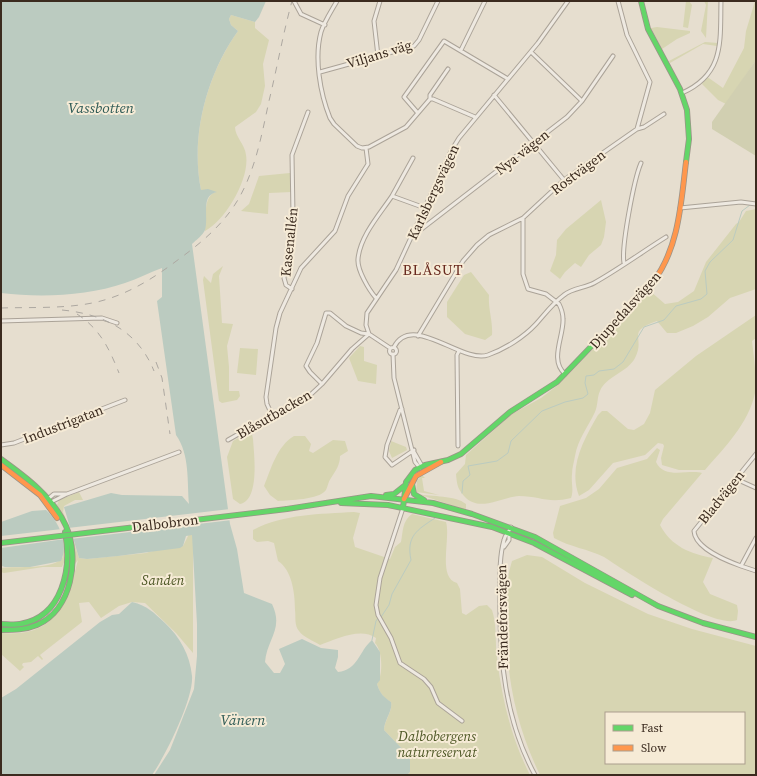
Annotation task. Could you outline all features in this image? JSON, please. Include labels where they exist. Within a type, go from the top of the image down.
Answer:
[{"type":"main road","name":"Djupedalsvägen","points":[[404,508],[404,486],[411,474],[421,467],[454,458],[466,451],[510,411],[543,393],[565,374],[646,290],[659,274],[672,246],[680,208],[689,130],[687,110],[682,92],[650,34],[641,1]]},
{"type":"main road","points":[[1,459],[35,483],[49,501],[68,533],[72,554],[71,573],[62,602],[52,615],[40,624],[20,630],[1,630]]},
{"type":"main road","points":[[1,465],[49,501],[63,528],[67,540],[67,561],[63,588],[53,605],[38,618],[18,624],[1,624]]},
{"type":"main road","name":"Djupedalsvägen","points":[[404,499],[407,497],[412,480],[421,467]]},
{"type":"main road","points":[[412,480],[414,494],[433,503],[511,527],[535,537],[562,551],[645,600],[689,618],[756,637]]},
{"type":"main road","points":[[380,496],[394,494],[404,486]]},
{"type":"main road","name":"Dalbobron","points":[[1,543],[324,504],[366,496],[380,496],[433,503]]},
{"type":"main road","name":"Dalbobron","points":[[330,503],[366,503],[404,508],[471,521],[534,543],[615,588],[645,600]]},
{"type":"street","points":[[294,1],[301,14],[325,25]]},
{"type":"street","points":[[337,1],[321,32],[319,43],[320,72],[326,104],[332,121],[354,143],[366,148]]},
{"type":"street","points":[[378,56],[374,21],[380,1]]},
{"type":"street","name":"Viljans väg","points":[[320,72],[416,44],[438,1]]},
{"type":"street","points":[[461,50],[485,1]]},
{"type":"street","name":"Karlsbergsvägen","points":[[369,334],[366,319],[376,298],[396,270],[416,231],[451,151],[475,117],[531,52],[568,1]]},
{"type":"street","points":[[618,1],[627,35],[650,82],[637,129]]},
{"type":"street","points":[[682,92],[701,82],[716,61],[720,43],[721,1]]},
{"type":"street","points":[[417,112],[404,97],[443,41],[461,50],[508,79]]},
{"type":"street","points":[[531,52],[582,100]]},
{"type":"street","name":"Nya vägen","points":[[416,231],[419,231],[476,188],[567,117],[582,100],[613,56]]},
{"type":"street","points":[[366,148],[406,127],[417,112],[430,99],[430,95],[448,69]]},
{"type":"street","points":[[494,95],[564,180]]},
{"type":"street","points":[[430,99],[433,98],[475,117]]},
{"type":"street","name":"Kasenallén","points":[[272,415],[268,407],[266,397],[276,328],[292,289],[286,285],[284,278],[293,215],[291,159],[308,112]]},
{"type":"street","name":"Rostvägen","points":[[418,336],[471,250],[489,235],[523,218],[564,180],[637,129],[644,127],[664,114]]},
{"type":"street","points":[[292,289],[307,260],[335,230],[348,196],[368,164],[366,148]]},
{"type":"street","points":[[376,298],[365,282],[358,259],[372,226],[392,196],[413,158]]},
{"type":"street","points":[[624,263],[623,254],[629,215],[635,180],[641,163]]},
{"type":"street","points":[[392,196],[425,208]]},
{"type":"street","points":[[680,208],[742,202],[756,204]]},
{"type":"street","points":[[523,218],[524,283],[528,289],[533,292],[546,294],[557,301],[561,308],[563,319],[559,342],[559,367],[565,374]]},
{"type":"street","points":[[390,348],[394,347],[403,337],[410,335],[445,343],[459,351],[475,357],[493,353],[523,336],[557,301],[570,291],[595,282],[666,237]]},
{"type":"street","points":[[322,384],[306,366],[316,343],[326,313],[330,313],[352,328],[369,334],[390,348],[390,352],[394,354]]},
{"type":"street","points":[[1,321],[102,318],[117,323]]},
{"type":"street","name":"Blåsutbacken","points":[[228,440],[272,415],[307,398],[322,384],[352,349],[369,334]]},
{"type":"street","points":[[394,347],[396,351],[394,354],[394,378],[414,451],[421,467]]},
{"type":"street","points":[[458,446],[456,374],[459,351]]},
{"type":"street","name":"Industrigatan","points":[[1,445],[14,443],[125,400]]},
{"type":"street","points":[[402,409],[400,410],[387,445],[385,457],[392,465],[414,451]]},
{"type":"street","points":[[49,501],[149,462],[179,452]]},
{"type":"street","name":"Bladvägen","points":[[741,566],[714,555],[694,532],[756,454]]},
{"type":"street","points":[[736,479],[756,488]]},
{"type":"street","points":[[49,501],[54,494],[67,494]]},
{"type":"street","points":[[404,508],[380,578],[376,605],[379,617],[391,638],[400,664],[424,679],[438,703],[462,721]]},
{"type":"street","name":"Frändeforsvägen","points":[[511,527],[509,540],[503,549],[500,559],[500,650],[504,680],[518,736],[535,775]]},
{"type":"street","points":[[756,538],[741,566],[756,571]]},
{"type":"green space","points":[[686,1],[689,1],[692,5],[688,28],[683,27]]},
{"type":"green space","points":[[704,1],[708,1],[706,38],[701,31],[706,5]]},
{"type":"green space","points":[[755,1],[756,60],[726,104],[718,100],[702,84],[706,76],[723,88],[744,48],[746,31]]},
{"type":"green space","points":[[231,15],[255,22],[255,28],[269,40],[263,64],[265,86],[261,104],[256,112],[235,127],[235,131],[244,147],[246,155],[244,175],[240,186],[235,198],[221,218],[205,231],[207,202],[212,194],[216,192],[201,190],[198,170],[200,128],[210,86],[227,48],[238,31],[231,25],[229,19]]},
{"type":"green space","points":[[657,27],[690,31],[690,33],[677,39],[662,49],[651,28]]},
{"type":"green space","points":[[705,42],[718,43],[717,46],[703,44],[670,63],[669,61]]},
{"type":"green space","points":[[290,173],[292,192],[269,193],[268,214],[241,211],[249,204],[259,176]]},
{"type":"green space","points":[[601,200],[606,222],[604,237],[601,245],[589,255],[581,267],[575,263],[560,279],[550,271],[556,255],[557,240],[566,229]]},
{"type":"green space","points":[[756,209],[756,289],[730,298],[708,317],[693,326],[676,333],[667,333],[657,321],[642,328],[638,336],[639,345],[635,358],[627,367],[607,382],[600,391],[595,412],[576,450],[572,470],[571,498],[563,500],[550,500],[519,496],[483,504],[470,501],[464,496],[458,486],[456,474],[465,464],[466,455],[512,414],[541,398],[558,385],[650,291],[665,304],[678,302],[694,291],[706,262],[739,222],[746,211]]},
{"type":"green space","points":[[223,266],[219,276],[222,323],[233,324],[227,346],[229,391],[239,391],[240,396],[237,400],[222,403],[219,401],[203,280],[204,276],[211,283],[213,274]]},
{"type":"green space","points":[[471,272],[489,295],[492,335],[485,340],[465,334],[447,317],[447,302],[464,275]]},
{"type":"green space","points":[[756,315],[756,338],[752,341],[756,387],[752,404],[742,425],[728,444],[705,470],[679,470],[662,465],[661,458],[664,446],[663,444],[658,443],[645,455],[613,463],[589,490],[579,496],[576,485],[576,464],[583,444],[598,415],[602,411],[607,411],[628,429],[634,430],[644,424],[650,413],[655,390],[696,356]]},
{"type":"green space","points":[[360,346],[364,347],[364,361],[377,365],[376,384],[358,381],[349,358]]},
{"type":"green space","points":[[240,348],[258,349],[256,375],[237,373]]},
{"type":"green space","points":[[249,432],[252,434],[254,446],[255,465],[253,486],[251,494],[246,501],[240,504],[233,499],[227,457],[233,441]]},
{"type":"green space","points":[[294,436],[305,436],[311,444],[309,451],[313,453],[333,440],[345,441],[348,451],[340,456],[337,467],[326,490],[322,493],[311,498],[278,501],[270,495],[264,486],[279,452],[288,440]]},
{"type":"green space","points":[[391,441],[406,447],[407,450],[392,458],[389,451]]},
{"type":"green space","points":[[657,448],[660,450],[656,462],[665,471],[677,473],[702,473],[663,519],[660,525],[664,532],[682,548],[713,558],[703,582],[710,594],[737,605],[737,620],[726,621],[690,608],[649,586],[604,557],[566,544],[554,538],[553,533],[560,506],[586,498],[599,489],[617,468],[647,459]]},
{"type":"green space","points":[[422,475],[425,478],[422,478],[424,491],[439,495],[416,492],[417,481]]},
{"type":"green space","points":[[79,492],[83,500],[75,500],[64,506],[63,512],[69,527],[57,505],[59,500]]},
{"type":"green space","points":[[418,494],[456,499],[466,504],[466,510]]},
{"type":"green space","name":"Dalbobergens naturreservat","points":[[360,513],[353,538],[355,547],[390,559],[395,547],[401,542],[406,520],[412,514],[446,522],[446,566],[451,580],[457,583],[460,589],[462,613],[466,615],[479,606],[487,605],[492,610],[494,616],[497,658],[508,718],[523,761],[530,775],[407,775],[410,772],[410,757],[384,730],[385,723],[391,709],[391,702],[382,695],[377,684],[381,670],[381,657],[375,643],[376,638],[363,634],[348,635],[320,645],[303,635],[297,629],[295,603],[290,576],[283,565],[278,561],[274,543],[268,541],[257,542],[253,539],[253,530],[289,518],[315,514]]},
{"type":"green space","name":"Sanden","points":[[189,534],[192,535],[193,538],[193,653],[176,633],[145,603],[132,602],[119,606],[101,618],[89,602],[79,603],[82,622],[40,655],[43,659],[42,660],[38,656],[31,662],[23,663],[22,665],[24,667],[20,671],[1,654],[1,633],[19,633],[34,630],[46,624],[56,615],[63,604],[69,591],[78,560],[75,564],[71,539],[73,539],[79,558],[87,559],[146,553],[183,546]]},
{"type":"green space","points":[[63,540],[65,540],[65,560],[62,567],[43,567],[4,573],[1,572],[1,568],[44,566],[59,561],[63,557]]},
{"type":"green space","points":[[527,555],[542,557],[585,583],[648,614],[692,629],[756,646],[756,775],[540,775],[519,722],[511,685],[508,666],[506,619],[508,578],[512,561]]},
{"type":"shaded area","points":[[756,60],[756,156],[712,129],[712,122]]},
{"type":"water","name":"Vassbotten","points":[[1,1],[266,1],[259,17],[255,22],[231,15],[229,19],[231,25],[238,31],[227,48],[210,86],[204,106],[198,148],[198,169],[201,190],[208,189],[217,192],[209,197],[207,202],[205,230],[192,244],[230,524],[237,549],[244,593],[272,604],[275,613],[276,627],[266,654],[265,662],[274,673],[280,673],[285,664],[279,649],[302,639],[321,648],[338,650],[335,668],[338,672],[345,671],[354,664],[372,640],[380,652],[380,680],[377,684],[382,695],[391,702],[391,709],[384,726],[384,730],[410,757],[410,772],[407,775],[154,775],[170,750],[194,689],[197,656],[197,624],[192,535],[186,536],[183,546],[180,548],[118,556],[87,559],[79,558],[64,507],[111,493],[122,495],[182,496],[189,504],[186,460],[184,451],[176,435],[157,301],[162,297],[162,268],[135,280],[95,291],[64,295],[16,295],[1,293]]},
{"type":"water","points":[[46,510],[55,520],[61,533],[64,547],[61,561],[30,567],[2,566],[1,522],[32,511]]},
{"type":"water","name":"Vänern","points":[[132,602],[142,605],[150,610],[170,628],[180,640],[187,654],[192,676],[188,698],[178,727],[152,775],[1,775],[1,698],[16,689],[100,622],[112,615],[119,614]]},
{"type":"pier","points":[[230,509],[232,520],[71,539],[68,528]]},
{"type":"pier","points":[[62,529],[65,539],[1,548],[1,536]]},
{"type":"waterway","points":[[462,493],[463,481],[470,475],[468,466],[497,461],[508,453],[511,441],[542,411],[565,402],[583,398],[588,394],[585,383],[586,376],[594,375],[599,371],[614,369],[623,362],[644,327],[664,320],[676,306],[701,299],[707,294],[705,271],[710,262],[733,240],[742,211],[750,205]]},
{"type":"waterway","points":[[381,617],[389,605],[392,594],[411,560],[410,545],[414,534],[435,518]]},
{"type":"waterway","points":[[372,640],[378,618]]},
{"type":"railway","points":[[1,308],[73,306],[108,299],[138,286],[166,269],[213,231],[240,197],[256,157],[292,1]]},
{"type":"railway","points":[[62,310],[92,316],[118,327],[139,345],[154,371]]},
{"type":"railway","points":[[77,314],[92,326],[103,340],[119,373]]},
{"type":"railway","points":[[156,362],[162,378],[170,434]]},
{"type":"traffic: fast","points":[[641,1],[648,29],[680,89],[687,110],[689,139],[686,162]]},
{"type":"traffic: fast","points":[[403,508],[406,482],[415,470],[425,465],[448,460],[461,454],[510,412],[557,382],[630,306]]},
{"type":"traffic: fast","points":[[1,459],[29,480],[54,506],[66,526],[72,553],[70,582],[65,596],[58,608],[49,618],[33,627],[15,630],[1,630]]},
{"type":"traffic: fast","points":[[412,484],[414,494],[424,500]]},
{"type":"traffic: fast","points":[[386,495],[394,494],[404,486]]},
{"type":"traffic: fast","points":[[287,509],[371,496],[433,503],[472,514],[535,537],[658,606],[703,623],[756,637]]},
{"type":"traffic: fast","points":[[341,503],[388,505],[492,527],[534,543],[632,595]]},
{"type":"traffic: fast","points":[[1,543],[287,509]]},
{"type":"traffic: fast","points":[[1,624],[20,624],[35,620],[46,612],[55,601],[61,589],[65,575],[67,561],[65,532]]},
{"type":"traffic: slow","points":[[630,306],[653,282],[662,269],[674,240],[680,209],[686,162]]},
{"type":"traffic: slow","points":[[404,499],[416,476],[441,462]]},
{"type":"traffic: slow","points":[[1,465],[40,495],[57,518]]},
{"type":"district","name":"BLÅSUT","points":[[433,269]]}]
